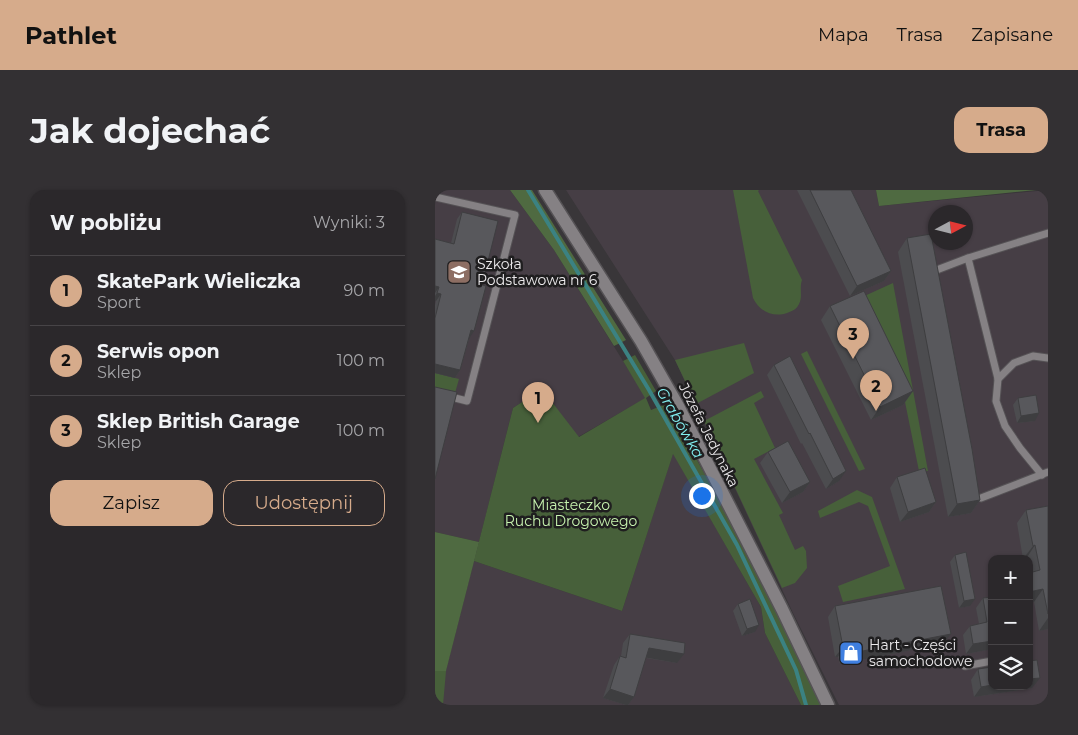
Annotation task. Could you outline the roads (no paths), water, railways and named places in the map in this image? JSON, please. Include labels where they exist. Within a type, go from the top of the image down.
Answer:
[{"type":"street","name":"Józefa Jedynaka","points":[[545,190],[641,341],[678,406],[828,705]]},
{"type":"lane","points":[[435,197],[515,216],[467,401],[435,393]]},
{"type":"lane","points":[[934,270],[1048,233]]},
{"type":"lane","points":[[967,258],[998,379],[996,401],[1005,426],[1020,448],[1045,473],[981,498]]},
{"type":"lane","points":[[998,379],[1013,363],[1033,356],[1048,358]]},
{"type":"lane","points":[[965,666],[988,662]]},
{"type":"waterway","name":"Grabówka","points":[[528,190],[649,390],[737,545],[796,670],[806,705]]},
{"type":"place","name":"Szkoła Podstawowa nr 6","points":[[459,272]]},
{"type":"place","name":"Sklep British Garage","points":[[853,359]]},
{"type":"place","name":"Serwis opon","points":[[876,411]]},
{"type":"place","name":"SkatePark Wieliczka","points":[[538,423]]},
{"type":"place","name":"Hart - Części samochodowe","points":[[851,653]]},
{"type":"park label","name":"Miasteczko Ruchu Drogowego","points":[[571,514]]}]
